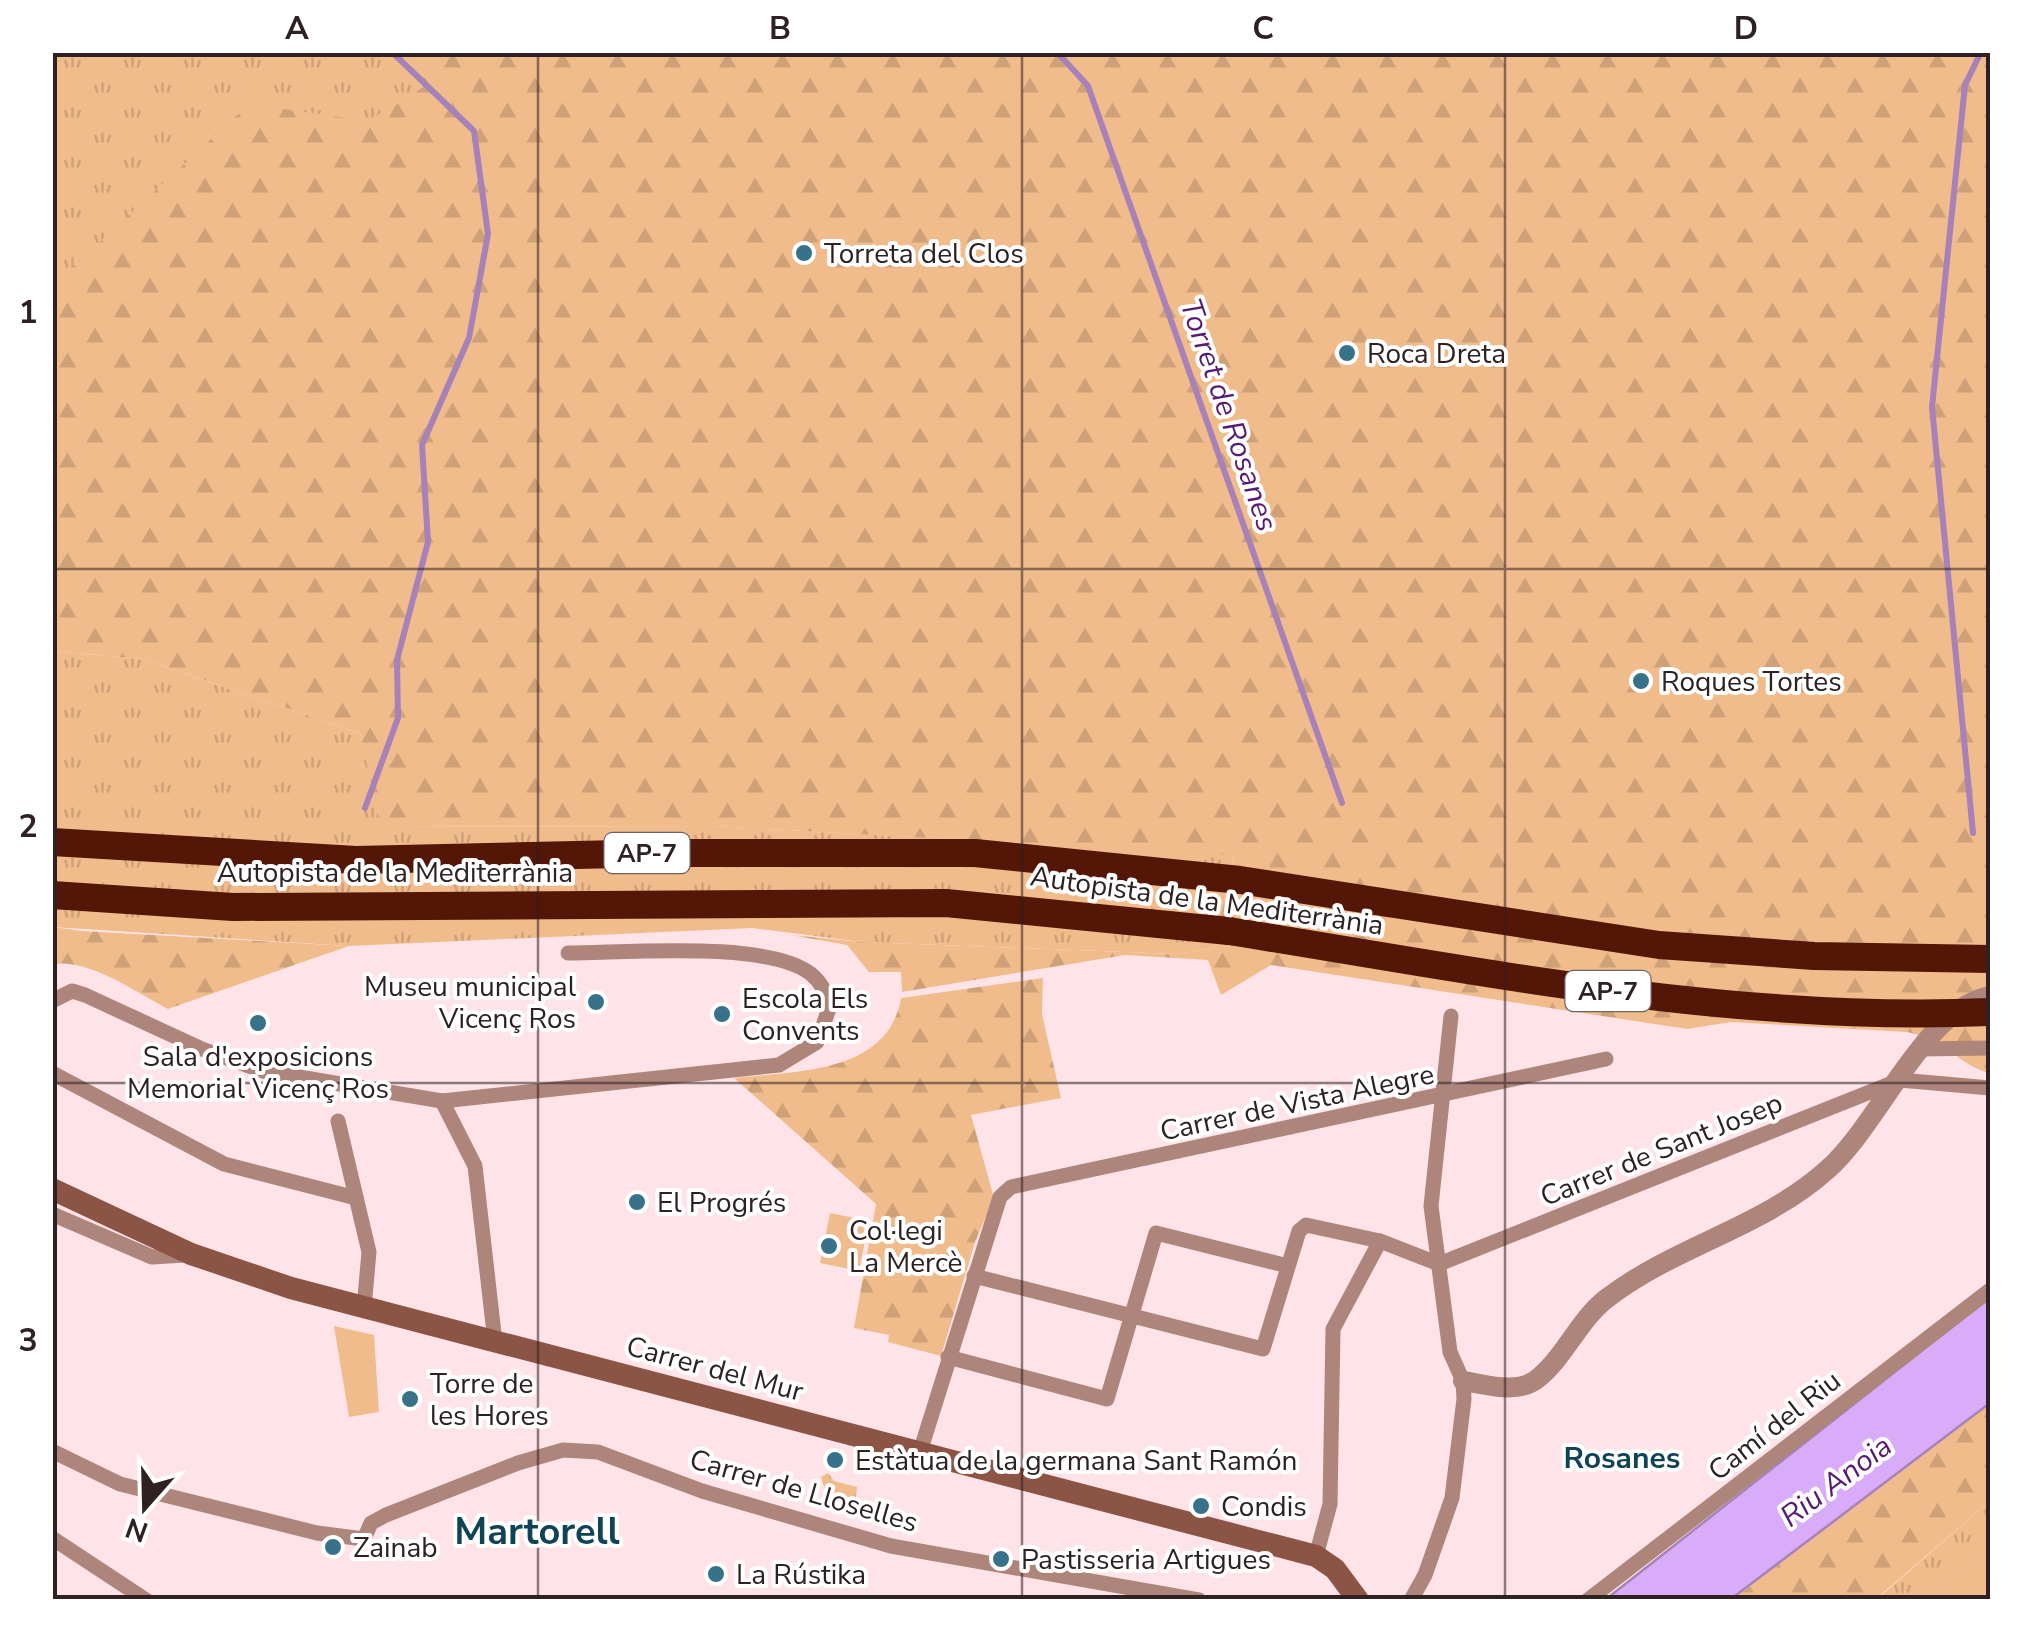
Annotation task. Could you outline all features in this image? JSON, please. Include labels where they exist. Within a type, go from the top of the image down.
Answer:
[{"type":"highway","name":"Autopista de la Mediterrània","points":[[52,842],[356,860],[664,853],[975,853],[1240,880],[1658,944],[1849,958],[1990,958]]},
{"type":"highway","name":"Autopista de la Mediterrània","points":[[52,895],[287,908],[766,901],[946,903],[1229,930],[1655,996],[1846,1010],[1990,1012]]},
{"type":"main road","name":"Carrer del Mur","points":[[52,1189],[191,1254],[364,1308],[1316,1556]]},
{"type":"main road","points":[[1316,1556],[1334,1570],[1358,1600]]},
{"type":"street","points":[[52,1001],[61,994],[85,995],[202,1050],[263,1072],[442,1102],[779,1065],[817,1042],[830,1006],[823,986],[810,972],[757,954],[568,953]]},
{"type":"street","points":[[1463,1380],[1508,1388],[1537,1380],[1606,1299],[1645,1273],[1790,1202],[1832,1166],[1900,1080],[1936,1026],[1970,1000],[1990,996]]},
{"type":"street","points":[[1412,1600],[1425,1576],[1452,1498],[1463,1380],[1450,1352],[1431,1206],[1452,1016]]},
{"type":"street","points":[[1921,1049],[1990,1048]]},
{"type":"street","name":"Carrer de Vista Alegre","points":[[974,1276],[1000,1197],[1011,1187],[1606,1059]]},
{"type":"street","points":[[52,1073],[224,1164],[356,1198]]},
{"type":"street","points":[[1900,1080],[1990,1088]]},
{"type":"street","name":"Carrer de Sant Josep","points":[[1440,1264],[1900,1080]]},
{"type":"street","points":[[442,1102],[476,1166],[495,1342]]},
{"type":"street","points":[[338,1120],[369,1252],[364,1308]]},
{"type":"street","points":[[52,1214],[152,1256],[191,1254]]},
{"type":"street","points":[[920,1452],[974,1276],[1263,1349],[1299,1231],[1306,1224],[1380,1241],[1440,1264]]},
{"type":"street","points":[[948,1356],[1107,1399],[1156,1233],[1288,1266]]},
{"type":"street","points":[[1316,1556],[1330,1504],[1333,1328],[1380,1241]]},
{"type":"street","name":"Camí del Riu","points":[[1588,1600],[1990,1290]]},
{"type":"street","name":"Carrer de Lloselles","points":[[52,1451],[120,1484],[316,1533],[364,1539],[371,1524],[406,1508],[563,1450],[598,1452],[702,1491],[891,1546],[1199,1600]]},
{"type":"street","points":[[52,1538],[146,1600]]},
{"type":"green space","points":[[53,53],[401,53],[423,87],[368,122],[249,105],[53,286]]},
{"type":"green space","points":[[401,53],[1990,53],[1990,1073],[1933,1041],[1907,1032],[1731,1022],[1687,1029],[1271,965],[1221,995],[1208,960],[1125,955],[902,992],[901,972],[869,972],[847,945],[791,935],[862,942],[1177,954],[1214,948],[1234,855],[712,826],[381,827],[360,733],[142,659],[53,651],[52,286],[249,104],[368,121],[423,87]]},
{"type":"green space","points":[[53,651],[142,659],[360,733],[382,827],[712,826],[1234,854],[1214,948],[1177,954],[862,942],[752,928],[349,946],[53,927]]},
{"type":"green space","points":[[53,927],[349,946],[168,1009],[97,972],[53,964]]},
{"type":"green space","points":[[1043,978],[1042,1014],[1061,1098],[971,1115],[994,1198],[975,1242],[941,1356],[888,1342],[889,1335],[854,1328],[876,1204],[734,1078],[809,1070],[858,1055],[878,1042],[893,1023],[901,998]]},
{"type":"green space","points":[[830,1213],[869,1221],[859,1271],[820,1263]]},
{"type":"green space","points":[[334,1326],[374,1335],[379,1412],[349,1417]]},
{"type":"green space","points":[[1990,1403],[1990,1501],[1876,1599],[1732,1600]]},
{"type":"green space","points":[[828,1473],[834,1481],[857,1487],[855,1506],[827,1497],[821,1477]]},
{"type":"green space","points":[[1990,1501],[1990,1544],[1931,1599],[1876,1600]]},
{"type":"green space","points":[[1990,1544],[1990,1599],[1931,1599]]},
{"type":"water","name":"Riu Anoia","points":[[1990,1297],[1990,1403],[1731,1599],[1605,1600]]},
{"type":"waterway","points":[[365,808],[398,718],[397,660],[428,542],[422,445],[469,338],[488,234],[474,131],[392,52]]},
{"type":"waterway","name":"Torret de Rosanes","points":[[1057,52],[1088,86],[1342,803]]},
{"type":"waterway","points":[[1973,833],[1932,407],[1965,85],[1981,52]]},
{"type":"place","name":"Torreta del Clos","points":[[804,253]]},
{"type":"place","name":"Roca Dreta","points":[[1347,353]]},
{"type":"place","name":"Roques Tortes","points":[[1641,681]]},
{"type":"place","name":"Museu municipal Vicenç Ros","points":[[596,1002]]},
{"type":"place","name":"Escola Els Convents","points":[[722,1014]]},
{"type":"place","name":"Sala d'exposicions Memorial Vicenç Ros","points":[[258,1023]]},
{"type":"place","name":"El Progrés","points":[[637,1202]]},
{"type":"place","name":"Col·legi La Mercè","points":[[829,1246]]},
{"type":"place","name":"Torre de les Hores","points":[[410,1399]]},
{"type":"place","name":"Estàtua de la germana Sant Ramón","points":[[835,1460]]},
{"type":"place","name":"Condis","points":[[1201,1506]]},
{"type":"place","name":"Zainab","points":[[333,1547]]},
{"type":"place","name":"Pastisseria Artigues","points":[[1001,1559]]},
{"type":"place","name":"La Rústika","points":[[716,1574]]},
{"type":"district","name":"Rosanes","points":[[1622,1458]]},
{"type":"district","name":"Martorell","points":[[537,1531]]}]
